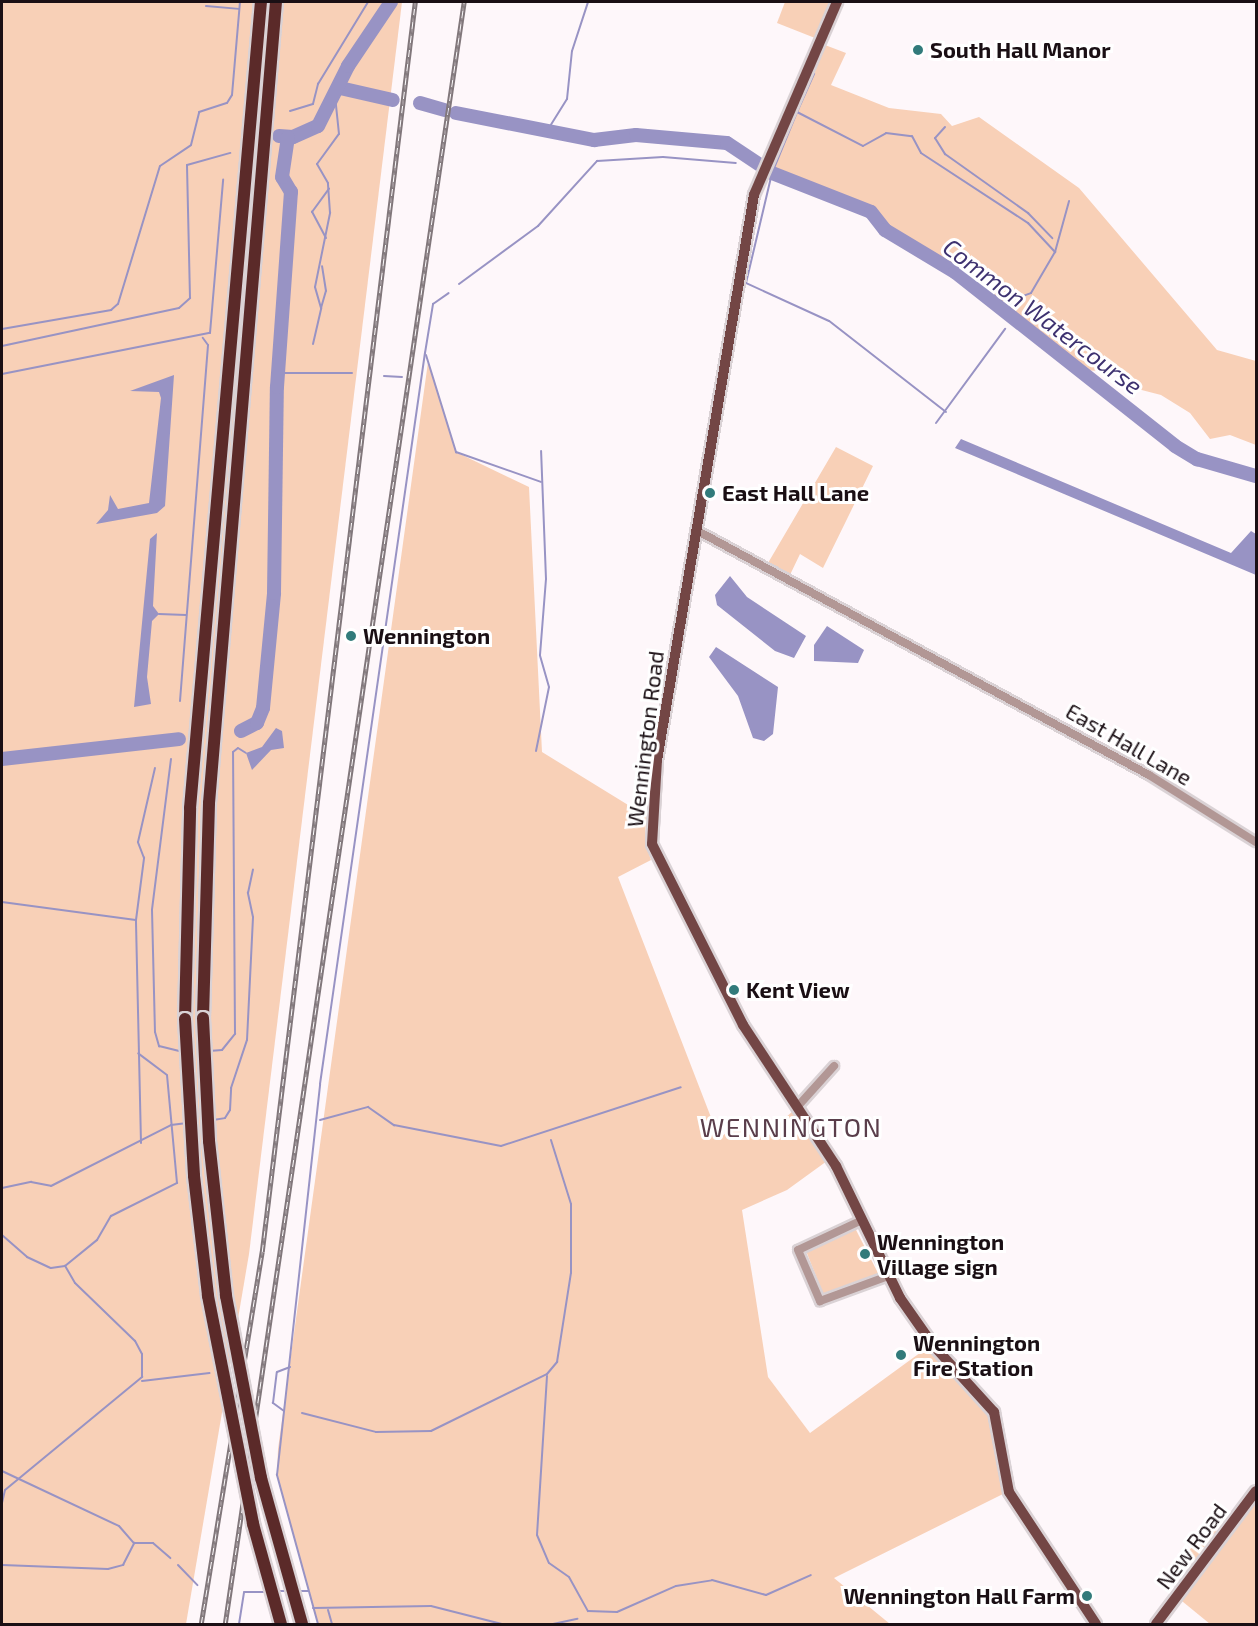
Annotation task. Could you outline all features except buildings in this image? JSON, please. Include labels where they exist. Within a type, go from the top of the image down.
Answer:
[{"type":"highway","points":[[261,2],[190,808],[185,1019],[194,1176],[208,1296],[253,1524],[281,1624]]},
{"type":"highway","points":[[276,2],[209,803],[203,1018],[209,1141],[226,1296],[261,1478],[302,1624]]},
{"type":"main road","name":"Wennington Road","points":[[837,2],[760,171],[657,760],[652,844],[743,1025],[836,1166],[860,1221],[888,1276],[933,1345],[994,1412],[1009,1492],[1096,1624]]},
{"type":"main road","name":"New Road","points":[[1156,1624],[1257,1491]]},
{"type":"street","name":"East Hall Lane","points":[[696,530],[1120,759],[1257,842]]},
{"type":"street","points":[[798,1106],[834,1066]]},
{"type":"street","points":[[860,1221],[798,1250],[820,1300],[888,1276]]},
{"type":"shaded area","points":[[2,2],[402,2],[249,1254],[186,1624],[2,1624]]},
{"type":"shaded area","points":[[785,2],[830,2],[815,38],[777,23]]},
{"type":"shaded area","points":[[825,45],[846,53],[831,85],[889,108],[941,114],[952,126],[979,117],[1079,188],[1217,350],[1256,361],[1256,445],[1230,435],[1210,439],[1190,413],[1161,395],[1130,387],[1120,372],[1081,370],[955,272],[885,230],[871,212],[768,174]]},
{"type":"shaded area","points":[[428,362],[456,452],[529,487],[542,752],[646,816],[645,842],[651,860],[618,877],[719,1138],[750,1117],[762,1139],[794,1110],[827,1161],[787,1190],[742,1210],[768,1377],[810,1433],[928,1347],[992,1419],[1003,1494],[834,1578],[890,1624],[318,1624],[277,1475],[278,1449]]},
{"type":"shaded area","points":[[174,375],[165,506],[157,513],[96,524],[108,510],[110,495],[118,509],[149,503],[161,398],[159,392],[130,391]]},
{"type":"shaded area","points":[[961,439],[1231,553],[1251,531],[1256,534],[1256,575],[955,448]]},
{"type":"shaded area","points":[[836,447],[873,466],[823,568],[800,554],[789,577],[768,563]]},
{"type":"shaded area","points":[[157,533],[153,606],[159,614],[152,621],[147,677],[151,704],[134,707],[150,539]]},
{"type":"shaded area","points":[[730,576],[747,597],[806,636],[794,658],[775,651],[717,605],[715,595]]},
{"type":"shaded area","points":[[827,626],[864,650],[858,663],[814,661],[814,645]]},
{"type":"shaded area","points":[[716,647],[778,687],[773,734],[764,741],[753,738],[738,696],[709,657]]},
{"type":"shaded area","points":[[276,728],[282,731],[284,748],[271,750],[252,770],[246,753],[262,747]]},
{"type":"shaded area","points":[[854,1226],[880,1277],[824,1296],[806,1251]]},
{"type":"shaded area","points":[[1256,1491],[1256,1624],[1210,1624],[1177,1597]]},
{"type":"shaded area","points":[[1219,1522],[1225,1525],[1198,1561],[1188,1559],[1186,1553]]},
{"type":"waterway","points":[[2,329],[111,310],[118,304],[160,166],[191,145],[199,112],[227,103],[232,95],[240,2]]},
{"type":"waterway","points":[[290,111],[313,104],[318,84],[368,2]]},
{"type":"waterway","points":[[279,136],[293,137],[318,126],[348,66],[391,2]]},
{"type":"waterway","points":[[547,131],[567,99],[572,51],[588,2]]},
{"type":"waterway","points":[[206,6],[239,9]]},
{"type":"waterway","points":[[797,112],[814,74]]},
{"type":"waterway","points":[[340,88],[393,100]]},
{"type":"waterway","points":[[313,344],[321,308],[315,287],[330,213],[328,183],[317,164],[339,134],[335,97]]},
{"type":"waterway","points":[[420,103],[444,110]]},
{"type":"waterway","points":[[946,412],[829,321],[746,283],[772,173],[797,112],[863,146],[886,133],[912,136],[921,153],[1028,223],[1055,252]]},
{"type":"waterway","name":"Common Watercourse","points":[[456,113],[594,140],[636,135],[727,143],[772,173],[871,212],[885,230],[955,272],[1175,446],[1197,459],[1256,476]]},
{"type":"waterway","points":[[945,127],[935,138],[945,154],[1028,213],[1052,238]]},
{"type":"waterway","points":[[241,731],[257,723],[263,708],[274,593],[277,387],[291,192],[282,177],[288,137]]},
{"type":"waterway","points":[[2,346],[179,308],[190,298],[187,165],[230,153]]},
{"type":"waterway","points":[[459,284],[538,226],[597,161],[663,157],[736,163]]},
{"type":"waterway","points":[[2,374],[210,333],[223,180]]},
{"type":"waterway","points":[[326,238],[312,212],[329,189]]},
{"type":"waterway","points":[[1008,312],[1012,300],[1031,293],[1055,252],[1069,201]]},
{"type":"waterway","points":[[321,308],[326,291],[322,266]]},
{"type":"waterway","points":[[318,1624],[277,1475],[320,1084],[425,353],[433,304],[449,293]]},
{"type":"waterway","points":[[936,423],[1005,329]]},
{"type":"waterway","points":[[180,701],[208,345],[203,338]]},
{"type":"waterway","points":[[426,355],[456,452],[541,482]]},
{"type":"waterway","points":[[279,373],[352,373]]},
{"type":"waterway","points":[[384,376],[402,377]]},
{"type":"waterway","points":[[536,751],[549,687],[540,655],[546,579],[541,451]]},
{"type":"waterway","points":[[159,614],[186,615]]},
{"type":"waterway","points":[[2,759],[179,739]]},
{"type":"waterway","points":[[209,1051],[222,1050],[235,1034],[233,752],[238,748],[246,753]]},
{"type":"waterway","points":[[171,759],[152,910],[155,1032],[159,1046],[183,1052]]},
{"type":"waterway","points":[[141,1143],[136,920],[144,858],[138,842],[155,768]]},
{"type":"waterway","points":[[213,1120],[225,1118],[230,1110],[231,1088],[247,1040],[253,917],[248,893],[253,870]]},
{"type":"waterway","points":[[2,902],[136,920]]},
{"type":"waterway","points":[[2,1235],[27,1257],[51,1268],[65,1266],[97,1240],[111,1216],[177,1183],[167,1075],[138,1053]]},
{"type":"waterway","points":[[320,1120],[368,1107],[394,1125],[501,1146],[681,1087]]},
{"type":"waterway","points":[[2,1188],[31,1182],[51,1186],[171,1125],[187,1123]]},
{"type":"waterway","points":[[302,1413],[376,1432],[431,1431],[547,1374],[557,1362],[571,1273],[571,1204],[551,1140]]},
{"type":"waterway","points":[[2,1503],[5,1490],[142,1377],[142,1354],[135,1341],[75,1283],[65,1266]]},
{"type":"waterway","points":[[284,1411],[273,1403],[277,1372],[290,1367]]},
{"type":"waterway","points":[[142,1381],[210,1373]]},
{"type":"waterway","points":[[547,1376],[537,1535],[549,1563],[569,1577],[588,1611],[617,1612],[676,1586],[712,1580],[766,1595],[811,1575]]},
{"type":"waterway","points":[[2,1471],[119,1526],[134,1543],[153,1543],[170,1558]]},
{"type":"waterway","points":[[2,1565],[108,1569],[123,1565],[134,1543]]},
{"type":"waterway","points":[[178,1565],[197,1585]]},
{"type":"waterway","points":[[275,1591],[287,1591]]},
{"type":"waterway","points":[[296,1591],[308,1591]]},
{"type":"waterway","points":[[239,1624],[244,1592],[266,1592]]},
{"type":"waterway","points":[[313,1608],[431,1606],[502,1624]]},
{"type":"waterway","points":[[328,1610],[332,1624]]},
{"type":"waterway","points":[[553,1624],[577,1619]]},
{"type":"railway","points":[[201,1624],[262,1252],[415,2]]},
{"type":"railway","points":[[225,1624],[464,2]]},
{"type":"place","name":"South Hall Manor","points":[[918,50]]},
{"type":"place","name":"East Hall Lane","points":[[710,493]]},
{"type":"place","name":"Wennington","points":[[351,636]]},
{"type":"place","name":"Kent View","points":[[734,990]]},
{"type":"place","name":"Wennington Village sign","points":[[865,1254]]},
{"type":"place","name":"Wennington Fire Station","points":[[901,1355]]},
{"type":"place","name":"Wennington Hall Farm","points":[[1087,1596]]},
{"type":"district","name":"WENNINGTON","points":[[791,1127]]}]
